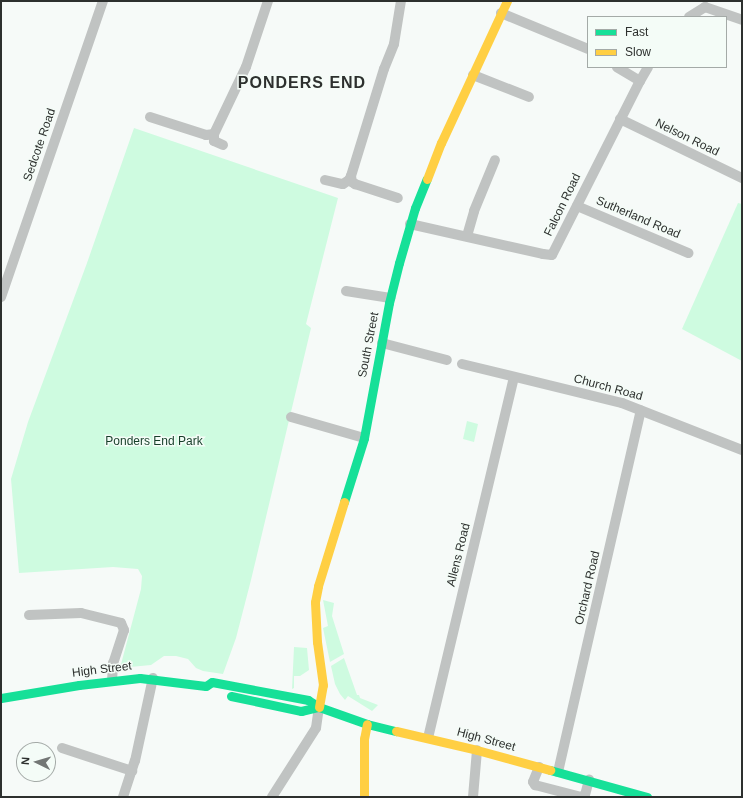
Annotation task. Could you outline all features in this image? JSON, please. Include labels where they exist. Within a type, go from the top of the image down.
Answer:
[{"type":"street","name":"Sedcote Road","points":[[1,297],[103,1]]},
{"type":"street","points":[[222,145],[214,141],[214,134],[246,67],[268,1]]},
{"type":"street","points":[[325,180],[343,184],[351,176],[384,69],[394,44],[401,1]]},
{"type":"street","name":"South Street","points":[[319,707],[323,685],[317,642],[315,602],[318,586],[364,438],[390,298],[410,224],[441,143],[507,1]]},
{"type":"street","points":[[691,16],[705,7],[742,20]]},
{"type":"street","points":[[501,14],[587,49]]},
{"type":"street","points":[[619,68],[640,81]]},
{"type":"street","name":"Falcon Road","points":[[410,224],[552,255],[647,68]]},
{"type":"street","points":[[472,75],[524,93]]},
{"type":"street","points":[[150,117],[206,135],[214,134]]},
{"type":"street","name":"Nelson Road","points":[[620,120],[742,178]]},
{"type":"street","points":[[467,236],[474,211],[495,166]]},
{"type":"street","points":[[351,176],[352,182],[355,184],[398,198]]},
{"type":"street","name":"Sutherland Road","points":[[577,206],[688,253]]},
{"type":"street","points":[[346,291],[390,298]]},
{"type":"street","points":[[382,343],[447,360]]},
{"type":"street","name":"Church Road","points":[[462,364],[622,403],[742,450]]},
{"type":"street","name":"Allens Road","points":[[428,738],[514,377]]},
{"type":"street","name":"Orchard Road","points":[[558,772],[642,410]]},
{"type":"street","points":[[291,417],[364,438]]},
{"type":"street","points":[[28,615],[81,613],[121,623],[124,630],[113,663],[112,681]]},
{"type":"street","points":[[123,797],[132,771],[153,678]]},
{"type":"street","name":"High Street","points":[[1,698],[112,681],[153,678],[206,686],[212,682],[308,700],[319,707],[367,724],[477,750],[647,797]]},
{"type":"street","name":"High Street","points":[[206,686],[210,691],[301,711],[307,711],[319,707]]},
{"type":"street","points":[[272,797],[308,741],[317,724],[319,707]]},
{"type":"street","points":[[364,797],[364,739],[367,724]]},
{"type":"street","points":[[62,748],[132,771]]},
{"type":"street","points":[[473,797],[477,750]]},
{"type":"street","points":[[539,767],[533,782],[535,785],[581,797],[585,795],[589,780]]},
{"type":"green space","name":"Ponders End Park","points":[[134,128],[338,198],[306,324],[311,328],[251,580],[236,638],[223,674],[203,671],[196,668],[188,659],[176,656],[164,656],[151,665],[120,668],[141,589],[142,576],[138,569],[113,567],[19,573],[11,479],[28,422],[87,263]]},
{"type":"green space","points":[[738,203],[742,204],[742,361],[682,329]]},
{"type":"green space","points":[[467,421],[478,424],[474,442],[463,439]]},
{"type":"green space","points":[[323,600],[334,603],[332,616],[344,654],[330,662],[323,628],[328,626]]},
{"type":"green space","points":[[294,647],[307,648],[309,670],[300,676],[294,676],[294,688],[292,689]]},
{"type":"green space","points":[[344,658],[357,695],[359,695],[360,698],[378,705],[372,711],[348,696],[345,700],[340,694],[335,684],[331,666]]},
{"type":"traffic: fast","points":[[344,502],[364,438],[389,303],[399,263],[415,208],[427,179]]},
{"type":"traffic: fast","points":[[1,698],[79,685],[140,678],[206,686],[212,682],[308,700],[319,707],[367,724],[396,731]]},
{"type":"traffic: fast","points":[[231,696],[301,711],[319,707]]},
{"type":"traffic: fast","points":[[550,770],[647,797]]},
{"type":"traffic: slow","points":[[427,179],[441,143],[507,1]]},
{"type":"traffic: slow","points":[[319,707],[323,685],[317,642],[315,602],[318,586],[344,502]]},
{"type":"traffic: slow","points":[[364,797],[364,739],[367,724]]},
{"type":"traffic: slow","points":[[396,731],[477,750],[550,770]]},
{"type":"district","name":"PONDERS END","points":[[302,83]]}]
